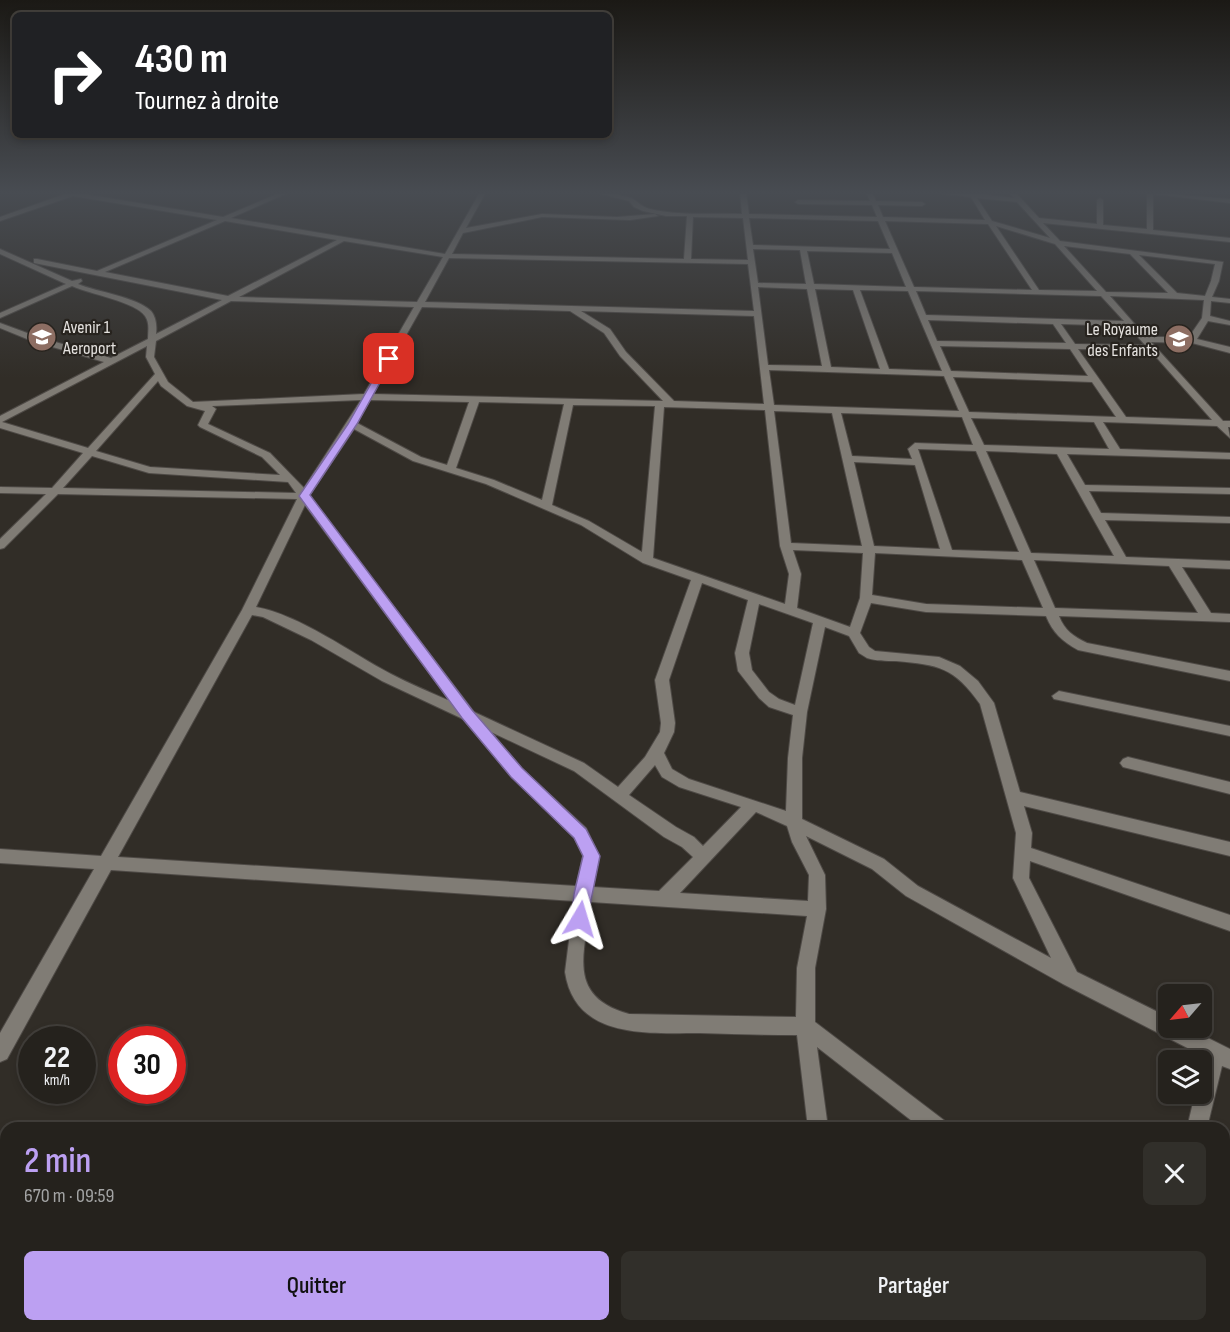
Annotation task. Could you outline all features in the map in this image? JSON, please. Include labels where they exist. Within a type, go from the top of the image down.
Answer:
[{"type":"street","points":[[6,254],[73,284],[135,305],[148,313],[153,325],[150,357],[164,384],[190,404],[211,409],[204,425],[266,455],[291,479],[467,714],[517,772],[580,833],[591,856],[583,894],[574,982],[583,998],[615,1020],[629,1023],[805,1026],[930,1122]]},
{"type":"street","points":[[8,254],[95,274],[230,299],[758,314]]},
{"type":"street","points":[[0,316],[141,254]]},
{"type":"street","points":[[0,420],[314,254]]},
{"type":"street","points":[[436,254],[752,262]]},
{"type":"street","points":[[687,254],[687,261]]},
{"type":"street","points":[[751,254],[786,546],[795,578],[790,611]]},
{"type":"street","points":[[804,254],[827,369]]},
{"type":"street","points":[[895,254],[936,343],[1058,629],[1068,639],[1083,647],[1230,676]]},
{"type":"street","points":[[1012,254],[1037,292]]},
{"type":"street","points":[[1068,254],[1230,435]]},
{"type":"street","points":[[1134,254],[1174,295]]},
{"type":"street","points":[[1192,340],[1206,318],[1208,297],[1219,281],[1219,262],[1212,254]]},
{"type":"street","points":[[0,1052],[248,610],[304,496],[352,424],[447,256]]},
{"type":"street","points":[[754,285],[1174,295],[1230,301]]},
{"type":"street","points":[[856,288],[885,371]]},
{"type":"street","points":[[570,308],[607,331],[623,354],[666,404],[647,560]]},
{"type":"street","points":[[924,317],[1130,324]]},
{"type":"street","points":[[1206,318],[1230,323]]},
{"type":"street","points":[[1055,321],[1122,419]]},
{"type":"street","points":[[0,325],[35,339],[111,361]]},
{"type":"street","points":[[1144,339],[1192,340],[1230,350]]},
{"type":"street","points":[[936,343],[1152,348]]},
{"type":"street","points":[[764,367],[1094,379]]},
{"type":"street","points":[[0,546],[55,491],[159,375]]},
{"type":"street","points":[[190,404],[368,397],[666,404],[1230,423]]},
{"type":"street","points":[[450,470],[475,399]]},
{"type":"street","points":[[546,507],[568,402]]},
{"type":"street","points":[[836,410],[869,549],[866,598],[854,633]]},
{"type":"street","points":[[1096,418],[1116,452]]},
{"type":"street","points":[[352,424],[417,459],[490,482],[585,523],[647,560],[854,633],[864,650],[872,655],[934,660],[955,669],[973,684],[987,703],[1024,833],[1021,878],[1070,978]]},
{"type":"street","points":[[0,425],[149,470],[291,479]]},
{"type":"street","points":[[947,553],[913,449],[915,446],[1230,456]]},
{"type":"street","points":[[1060,450],[1122,560]]},
{"type":"street","points":[[848,459],[919,462]]},
{"type":"street","points":[[1082,488],[1230,491]]},
{"type":"street","points":[[0,490],[304,496]]},
{"type":"street","points":[[1098,516],[1230,520]]},
{"type":"street","points":[[786,546],[1230,565]]},
{"type":"street","points":[[1174,564],[1207,617]]},
{"type":"street","points":[[619,796],[666,740],[668,731],[662,680],[697,579]]},
{"type":"street","points":[[866,598],[926,608],[1230,618]]},
{"type":"street","points":[[754,599],[742,653],[745,671],[764,695],[774,703],[800,712]]},
{"type":"street","points":[[248,610],[266,613],[316,637],[387,678],[579,767],[670,832],[688,842],[703,857]]},
{"type":"street","points":[[817,1122],[805,1026],[806,968],[818,909],[817,875],[800,842],[794,822],[795,758],[800,712],[820,621]]},
{"type":"street","points":[[1059,696],[1230,731]]},
{"type":"street","points":[[656,753],[667,773],[684,783],[770,810],[878,864],[912,891],[1070,978],[1158,1022]]},
{"type":"street","points":[[1128,763],[1230,788]]},
{"type":"street","points":[[1014,797],[1230,849]]},
{"type":"street","points":[[663,899],[752,806]]},
{"type":"street","points":[[1024,852],[1230,923]]},
{"type":"street","points":[[0,856],[818,909]]},
{"type":"street","points":[[1190,1038],[1223,1055],[1199,1122]]},
{"type":"place","name":"Avenir 1 Aeroport","points":[[42,337]]},
{"type":"place","name":"Le Royaume des Enfants","points":[[1179,339]]},
{"type":"route","points":[[389,359],[352,424],[304,496],[467,714],[517,772],[580,833],[591,856],[580,919]]}]
